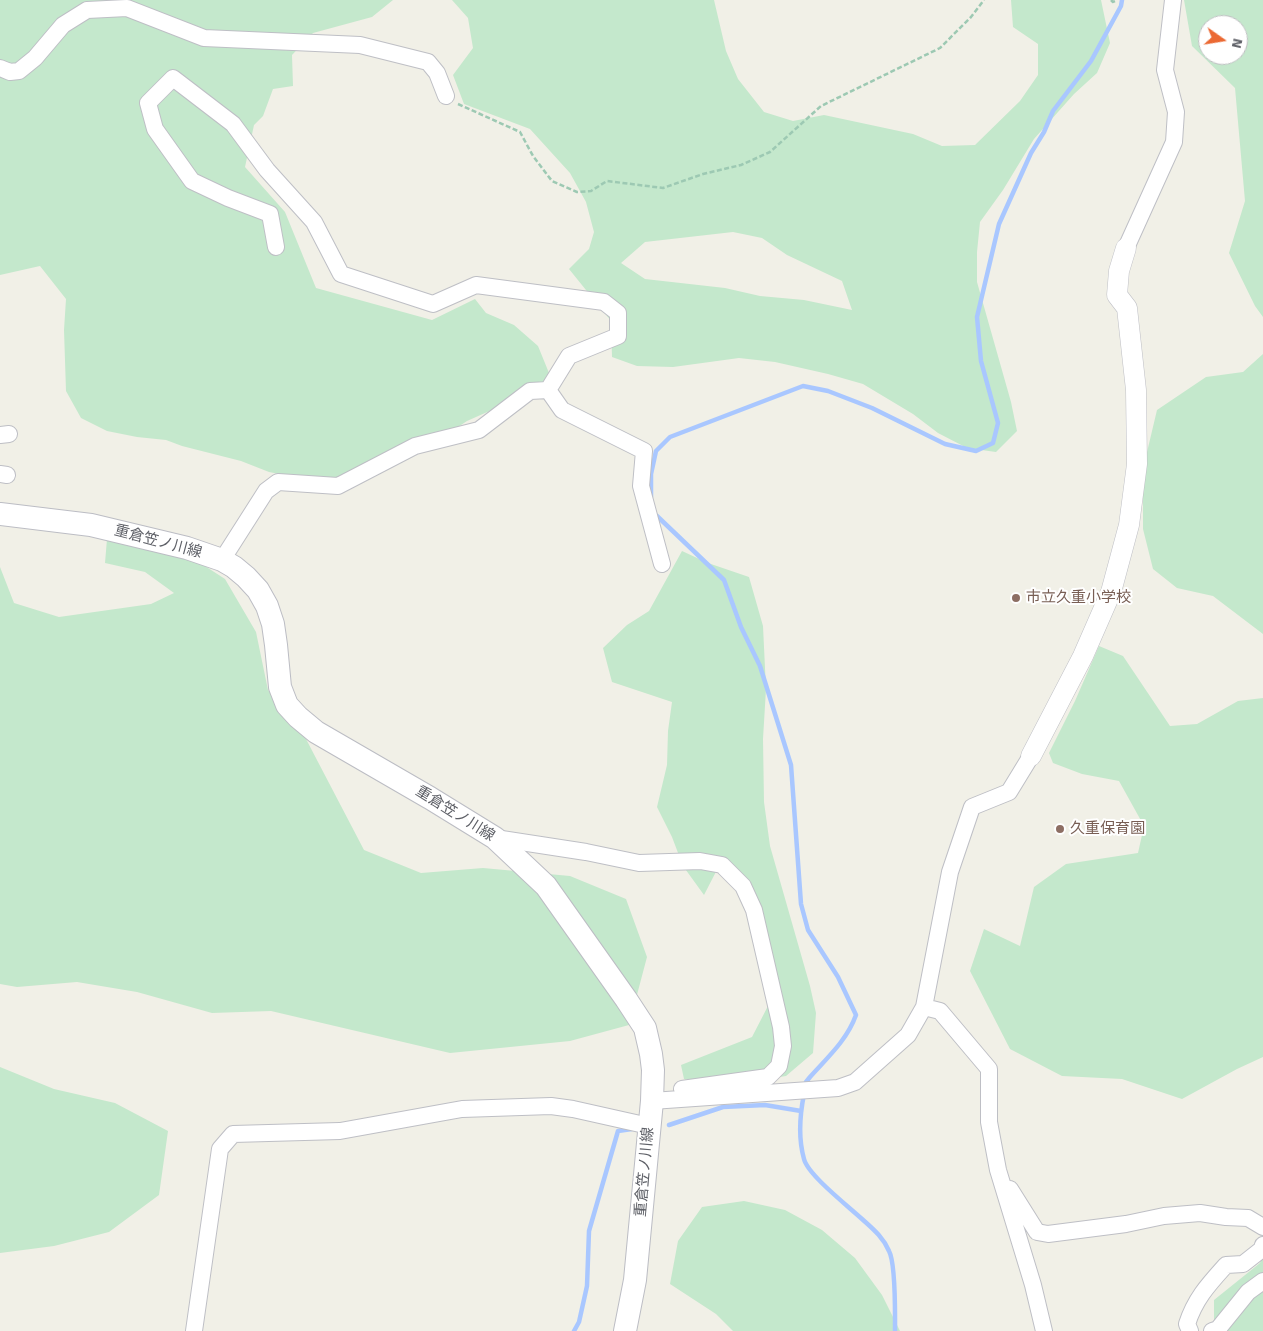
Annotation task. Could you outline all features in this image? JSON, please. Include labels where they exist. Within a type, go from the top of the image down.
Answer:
[{"type":"main road","name":"重倉笠ノ川線","points":[[0,514],[91,525],[187,548],[234,566],[258,590],[267,606],[275,638],[280,687],[288,705],[298,717],[316,732],[495,838],[546,886],[645,1028],[653,1070],[652,1101],[635,1280],[625,1331]]},
{"type":"street","points":[[652,1101],[838,1088],[855,1082],[908,1035],[924,1007],[950,872],[972,807],[1009,792],[1031,756],[1083,656],[1111,592],[1129,525],[1137,464],[1136,390],[1127,308],[1116,295],[1119,272],[1126,248],[1174,142],[1176,112],[1165,70],[1173,0]]},
{"type":"street","points":[[0,68],[10,72],[19,71],[35,58],[63,25],[87,10],[127,8],[204,38],[360,45],[428,62],[438,73],[446,96]]},
{"type":"street","points":[[276,247],[270,214],[228,198],[192,181],[155,129],[148,102],[173,78],[233,124],[268,170],[314,222],[341,274],[433,304],[476,285],[604,302],[618,313],[618,336],[569,356],[548,390]]},
{"type":"street","points":[[222,560],[266,491],[278,482],[338,486],[415,446],[479,430],[530,391],[548,390]]},
{"type":"street","points":[[548,390],[562,410],[644,451],[641,486],[662,564]]},
{"type":"street","points":[[495,838],[638,862],[700,861],[722,865],[743,886],[754,910],[781,1026],[783,1046],[779,1066],[768,1077],[679,1090],[652,1101]]},
{"type":"street","points":[[924,1007],[940,1011],[989,1069],[989,1122],[998,1170],[1033,1286],[1044,1331]]},
{"type":"street","points":[[194,1331],[220,1149],[234,1134],[340,1131],[462,1109],[551,1106],[649,1126]]},
{"type":"street","points":[[998,1170],[1037,1232],[1048,1234],[1126,1224],[1164,1216],[1200,1213],[1226,1218],[1248,1218],[1263,1227]]},
{"type":"street","points":[[1190,1331],[1187,1324],[1192,1307],[1203,1291],[1226,1265],[1243,1264],[1262,1249],[1263,1245]]},
{"type":"street","points":[[1212,1331],[1218,1328],[1248,1292],[1263,1281]]},
{"type":"path","points":[[446,96],[462,108],[520,132],[533,156],[552,181],[577,192],[591,191],[608,180],[663,188],[703,174],[741,165],[770,152],[821,106],[940,48],[971,17],[984,0]]},
{"type":"path","points":[[1112,1],[1117,0]]},
{"type":"green space","points":[[0,0],[393,0],[372,17],[313,33],[292,55],[293,86],[273,89],[263,116],[254,125],[245,167],[285,212],[316,288],[432,320],[475,299],[486,313],[514,325],[538,346],[549,373],[531,399],[494,409],[467,421],[443,437],[359,472],[330,479],[300,478],[269,472],[241,461],[166,440],[107,431],[81,418],[66,391],[64,330],[66,299],[40,266],[0,275]]},
{"type":"green space","points":[[452,0],[714,0],[726,51],[738,79],[764,112],[793,121],[824,115],[913,134],[942,146],[975,145],[1020,101],[1038,75],[1038,44],[1013,27],[1011,0],[1101,0],[1110,43],[1097,73],[1074,94],[1034,139],[1003,190],[980,222],[977,282],[1011,402],[1017,431],[996,452],[967,448],[938,433],[913,414],[863,384],[828,374],[775,362],[739,358],[673,367],[637,366],[612,357],[611,321],[569,269],[589,249],[594,232],[586,202],[570,173],[530,129],[464,104],[453,75],[473,48],[468,18]],"holes":[[[733,232],[762,238],[787,255],[842,281],[852,310],[804,300],[760,296],[725,288],[645,279],[621,263],[645,242]]]},
{"type":"green space","points":[[1184,0],[1263,0],[1263,317],[1255,306],[1229,253],[1245,201],[1235,88],[1211,65],[1248,65],[1248,15],[1198,15],[1198,52],[1192,46]]},
{"type":"green space","points":[[1263,354],[1263,634],[1213,596],[1177,588],[1153,569],[1143,529],[1143,469],[1157,410],[1206,377],[1243,372]]},
{"type":"green space","points":[[107,539],[174,546],[225,579],[256,632],[268,690],[306,739],[364,850],[421,873],[483,868],[570,876],[626,899],[647,957],[629,1025],[570,1041],[450,1053],[271,1011],[212,1013],[137,992],[77,982],[17,987],[0,984],[0,567],[14,603],[59,617],[151,604],[174,593],[145,572],[105,563]]},
{"type":"green space","points":[[682,551],[708,563],[749,577],[763,626],[766,689],[763,739],[764,802],[770,846],[816,1013],[813,1053],[786,1076],[748,1082],[711,1082],[684,1079],[681,1065],[752,1037],[769,1004],[757,913],[721,862],[704,895],[683,866],[672,837],[657,807],[667,765],[668,731],[672,702],[612,682],[603,648],[627,625],[649,611]]},
{"type":"green space","points":[[1099,646],[1123,656],[1170,726],[1197,724],[1238,701],[1263,698],[1263,1057],[1182,1099],[1122,1079],[1062,1076],[1010,1049],[970,971],[984,929],[1020,946],[1034,887],[1066,864],[1138,853],[1144,826],[1119,781],[1082,774],[1053,763],[1049,753],[1075,701]]},
{"type":"green space","points":[[0,1067],[54,1089],[115,1103],[168,1131],[159,1195],[109,1232],[54,1246],[0,1253]]},
{"type":"green space","points":[[744,1201],[785,1210],[822,1230],[855,1258],[882,1295],[900,1331],[733,1331],[716,1314],[670,1284],[678,1241],[702,1207]]},
{"type":"green space","points":[[1263,1255],[1263,1331],[1214,1331],[1214,1300],[1260,1263]]},
{"type":"waterway","points":[[651,497],[651,474],[656,451],[670,437],[803,386],[828,391],[872,408],[945,444],[976,451],[993,443],[998,423],[981,361],[977,317],[999,224],[1031,153],[1044,132],[1053,111],[1091,61],[1121,6],[1122,0]]},
{"type":"waterway","points":[[657,516],[724,580],[741,627],[760,666],[791,765],[801,904],[808,930],[838,977],[856,1015],[848,1032],[806,1082],[806,1086]]},
{"type":"waterway","points":[[804,1094],[800,1126],[804,1159],[807,1166],[820,1182],[874,1230],[887,1246],[893,1267],[895,1331]]},
{"type":"waterway","points":[[669,1125],[723,1107],[765,1105],[801,1111]]},
{"type":"waterway","points":[[574,1331],[579,1322],[587,1286],[589,1231],[618,1131],[632,1129]]},
{"type":"place","name":"市立久重小学校","points":[[1016,598]]},
{"type":"place","name":"久重保育園","points":[[1060,829]]}]
